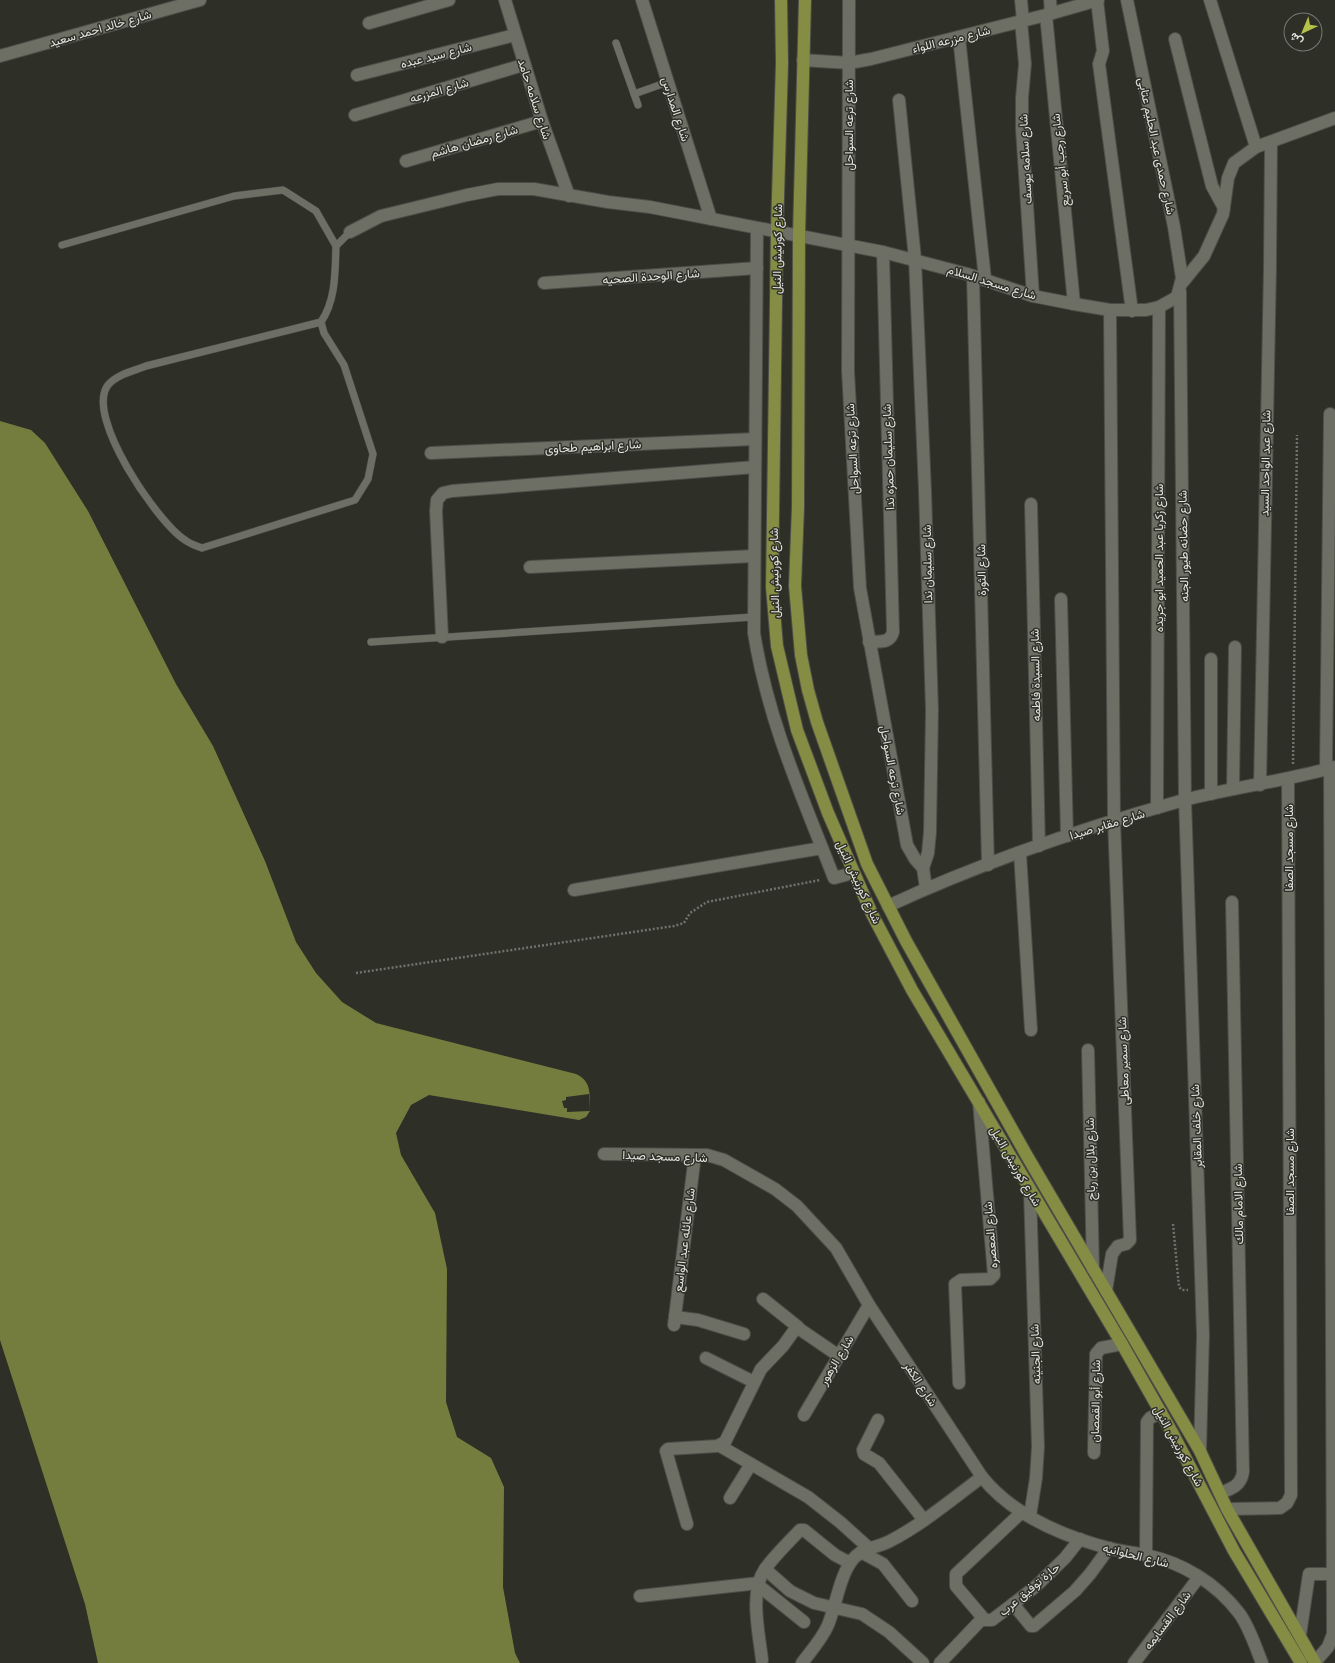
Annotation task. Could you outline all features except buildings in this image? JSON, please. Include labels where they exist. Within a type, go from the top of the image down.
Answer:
[{"type":"main road","name":"شارع كورنيش النيل","points":[[781,0],[782,63],[777,230],[772,587],[777,646],[797,730],[828,813],[853,872],[902,971],[1030,1192],[1064,1245],[1122,1344],[1161,1412],[1234,1551],[1301,1663]]},
{"type":"main road","name":"شارع كورنيش النيل","points":[[805,0],[802,60],[799,235],[798,507],[795,586],[801,655],[808,690],[817,722],[868,864],[888,906],[1027,1156],[1200,1452],[1227,1509],[1315,1663]]},
{"type":"main road","points":[[797,730],[817,722]]},
{"type":"street","name":"شارع خالد احمد سعيد","points":[[0,56],[200,0]]},
{"type":"street","points":[[369,23],[449,0]]},
{"type":"street","name":"شارع سلامه حامد","points":[[505,0],[523,65],[569,196]]},
{"type":"street","name":"شارع المدارس","points":[[642,0],[711,219]]},
{"type":"street","name":"شارع ترعه السواحل","points":[[849,0],[849,395],[860,588],[907,845],[915,859],[923,868],[926,888]]},
{"type":"street","name":"شارع سلامه يوسف","points":[[1021,0],[1026,64],[1022,98],[1022,129],[1033,296]]},
{"type":"street","name":"شارع رجب أبو سريع","points":[[1050,0],[1049,14],[1074,304]]},
{"type":"street","points":[[1098,0],[1103,51],[1099,64],[1132,311]]},
{"type":"street","name":"شارع مزرعه اللواء","points":[[802,60],[849,63],[959,37],[1098,0]]},
{"type":"street","name":"شارع حمدى عبد الحليم عتابى","points":[[1127,0],[1174,227],[1181,287]]},
{"type":"street","points":[[1210,0],[1256,147]]},
{"type":"street","name":"شارع سيد عبده","points":[[357,75],[515,35]]},
{"type":"street","name":"شارع الثورة","points":[[959,37],[979,278],[988,865]]},
{"type":"street","points":[[1175,39],[1212,186],[1224,208]]},
{"type":"street","name":"شارع المزرعه","points":[[355,115],[523,65]]},
{"type":"street","name":"شارع سليمان ندا","points":[[899,100],[915,259],[925,491],[932,710],[930,832],[928,853],[923,868]]},
{"type":"street","name":"شارع مسجد السلام","points":[[350,232],[381,216],[498,189],[534,190],[650,206],[757,228],[777,230],[915,259],[1033,296],[1110,310],[1132,311],[1159,307],[1177,297],[1181,287],[1204,256],[1223,214],[1228,178],[1230,169],[1234,163],[1256,147],[1335,118]]},
{"type":"street","name":"شارع رمضان هاشم","points":[[406,161],[542,121]]},
{"type":"street","name":"شارع عبد الواحد السيد","points":[[1260,785],[1270,267],[1270,142]]},
{"type":"street","points":[[757,228],[753,617],[757,654],[766,696],[779,738],[834,878],[853,872]]},
{"type":"street","name":"شارع سليمان حمزه ندا","points":[[869,642],[887,641],[893,632],[883,252]]},
{"type":"street","name":"شارع الوحدة الصحيه","points":[[544,283],[757,268]]},
{"type":"street","name":"شارع حضانه طيور الجنه","points":[[1181,287],[1185,800]]},
{"type":"street","name":"شارع زكريا عبد الحميد ابو جريده","points":[[1157,808],[1159,307]]},
{"type":"street","points":[[1110,310],[1114,820]]},
{"type":"street","points":[[1315,1663],[1328,1647],[1334,1634],[1330,414]]},
{"type":"street","name":"شارع ابراهيم طحاوى","points":[[431,453],[755,439]]},
{"type":"street","points":[[442,637],[436,511],[437,500],[443,493],[452,491],[755,467]]},
{"type":"street","name":"شارع السيدة فاطمه","points":[[1031,504],[1039,846]]},
{"type":"street","points":[[530,567],[754,556]]},
{"type":"street","points":[[1061,599],[1067,836]]},
{"type":"street","points":[[1233,789],[1235,647]]},
{"type":"street","points":[[1211,659],[1211,794]]},
{"type":"street","name":"شارع مقابر صيدا","points":[[888,906],[926,888],[1114,820],[1185,800],[1233,789],[1290,779],[1331,769]]},
{"type":"street","name":"شارع مسجد الصفا","points":[[1227,1509],[1280,1508],[1287,1503],[1291,1495],[1290,779]]},
{"type":"street","name":"شارع خلف المقابر","points":[[1185,800],[1203,1335],[1200,1452]]},
{"type":"street","name":"شارع سمير معاطى","points":[[1106,1291],[1112,1254],[1118,1246],[1126,1244],[1130,1240],[1114,820]]},
{"type":"street","points":[[574,890],[822,848]]},
{"type":"street","points":[[1020,853],[1031,1030]]},
{"type":"street","name":"شارع الامام مالك","points":[[1220,1494],[1236,1487],[1242,1478],[1243,1472],[1232,902]]},
{"type":"street","name":"شارع بلال بن رباح","points":[[1088,1050],[1093,1268]]},
{"type":"street","name":"شارع المعصره","points":[[959,1384],[955,1284],[961,1280],[990,1279],[994,1275],[979,1102]]},
{"type":"street","name":"شارع مسجد صيدا","points":[[604,1154],[707,1155],[724,1160],[760,1179],[797,1206],[836,1248],[862,1290]]},
{"type":"street","name":"شارع عائله عبد الواسع","points":[[695,1155],[674,1321],[698,1320],[744,1334]]},
{"type":"street","name":"شارع الجنينه","points":[[1026,1514],[1036,1478],[1038,1447],[1030,1192]]},
{"type":"street","name":"شارع الكفر","points":[[862,1290],[869,1305],[982,1477]]},
{"type":"street","points":[[763,1299],[798,1328],[839,1356]]},
{"type":"street","name":"شارع الزهور","points":[[804,1415],[869,1305]]},
{"type":"street","points":[[720,1446],[727,1440],[761,1369],[783,1346],[796,1328],[798,1328]]},
{"type":"street","name":"شارع أبو القمصان","points":[[1094,1453],[1096,1354],[1101,1348],[1122,1344]]},
{"type":"street","points":[[706,1358],[754,1382]]},
{"type":"street","points":[[1146,1555],[1147,1422],[1161,1412]]},
{"type":"street","points":[[878,1420],[863,1450],[864,1454],[879,1463],[924,1520]]},
{"type":"street","points":[[687,1524],[666,1451],[668,1449],[720,1446],[808,1497],[840,1522],[865,1551],[883,1564],[912,1601]]},
{"type":"street","points":[[730,1498],[751,1464]]},
{"type":"street","points":[[802,1663],[827,1628],[850,1563],[865,1551],[890,1541],[924,1520],[982,1477]]},
{"type":"street","name":"شارع الحلوانيه","points":[[982,1477],[1006,1502],[1026,1514],[1080,1539],[1109,1548],[1165,1560],[1199,1577],[1220,1593],[1240,1615],[1262,1663]]},
{"type":"street","points":[[984,1619],[956,1586],[956,1574],[1026,1514]]},
{"type":"street","points":[[762,1660],[757,1601],[759,1584],[765,1569],[802,1529],[835,1555],[850,1563]]},
{"type":"street","name":"حارة توفيق عرب","points":[[940,1663],[984,1619],[989,1621],[992,1620],[1053,1571],[1080,1539]]},
{"type":"street","points":[[1013,1604],[1031,1626],[1033,1626],[1075,1591],[1090,1574],[1109,1548]]},
{"type":"street","points":[[765,1569],[790,1591],[814,1603],[862,1614],[874,1621],[923,1663]]},
{"type":"street","points":[[1300,1635],[1310,1574],[1334,1574]]},
{"type":"street","name":"شارع القسايمه","points":[[1134,1663],[1199,1577]]},
{"type":"street","points":[[640,1596],[759,1584],[804,1622]]},
{"type":"lane","points":[[616,43],[638,105]]},
{"type":"lane","points":[[634,94],[668,82]]},
{"type":"lane","points":[[62,245],[234,196],[283,190],[316,211],[336,246],[333,293],[327,314],[321,322],[146,366],[120,375],[108,385],[102,405],[110,436],[133,476],[158,513],[185,540],[202,548],[355,500],[368,479],[373,454],[344,365],[324,333],[321,322]]},
{"type":"lane","points":[[336,246],[350,232]]},
{"type":"lane","points":[[371,642],[753,617]]},
{"type":"path","points":[[1290,779],[1297,435]]},
{"type":"path","points":[[356,973],[674,926],[684,923],[690,913],[707,902],[834,878]]},
{"type":"path","points":[[1173,1224],[1179,1288],[1183,1291],[1201,1289]]},
{"type":"shaded area","points":[[0,421],[31,430],[45,443],[88,511],[176,684],[213,746],[265,861],[296,942],[316,973],[342,1002],[376,1023],[576,1074],[588,1085],[590,1094],[590,1111],[586,1117],[579,1120],[429,1095],[411,1105],[396,1133],[401,1155],[435,1213],[447,1269],[446,1402],[457,1437],[491,1458],[504,1487],[503,1587],[515,1653],[520,1663],[98,1663],[85,1604],[0,1340]]},
{"type":"pier","points":[[589,1094],[590,1111],[567,1112],[567,1108],[564,1108],[562,1101],[566,1100],[566,1097]]}]
